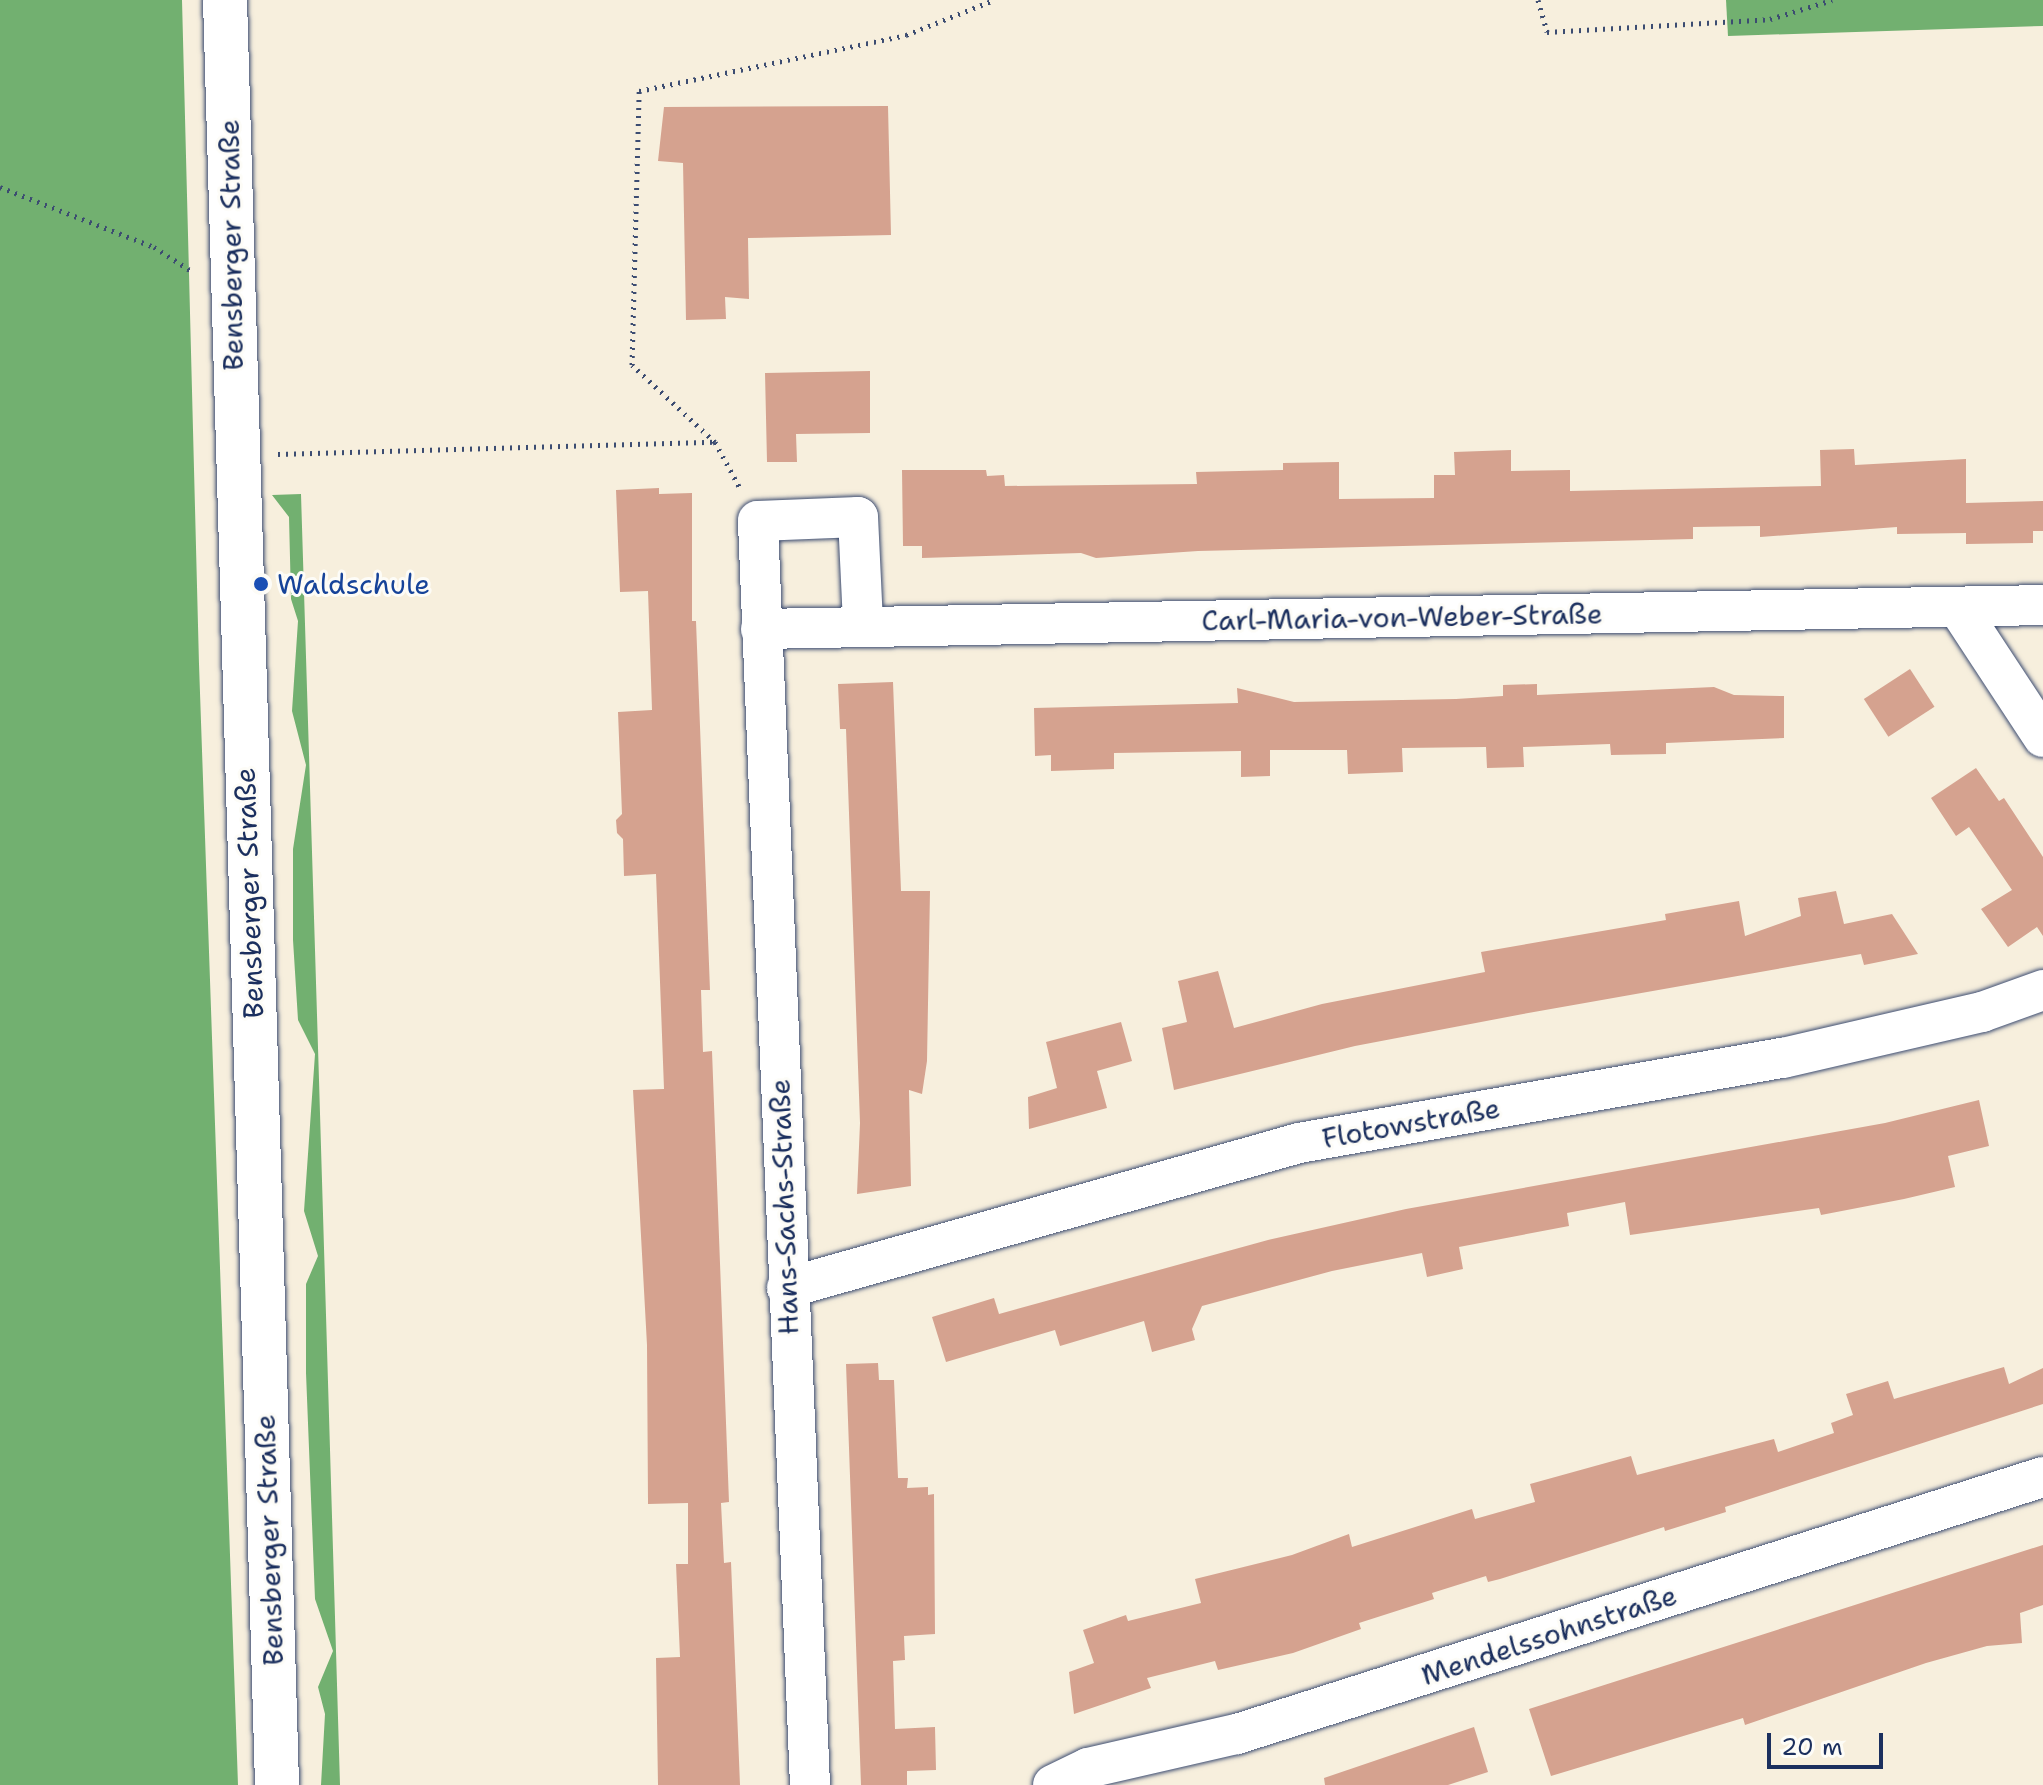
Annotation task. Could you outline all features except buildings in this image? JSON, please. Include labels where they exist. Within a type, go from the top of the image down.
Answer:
[{"type":"main road","name":"Bensberger Straße","points":[[225,0],[277,1785]]},
{"type":"street","points":[[758,521],[858,517],[863,624]]},
{"type":"street","name":"Hans-Sachs-Straße","points":[[758,521],[787,1288],[810,1785]]},
{"type":"street","name":"Carl-Maria-von-Weber-Straße","points":[[761,629],[863,624],[1959,609],[2043,605]]},
{"type":"street","points":[[1959,609],[2043,737]]},
{"type":"street","name":"Flotowstraße","points":[[787,1288],[1299,1143],[1783,1058],[1982,1012],[2043,990]]},
{"type":"street","name":"Mendelssohnstraße","points":[[1053,1785],[1088,1768],[1237,1734],[2043,1477]]},
{"type":"path","points":[[758,521],[715,442],[632,365],[639,91],[906,35],[994,0]]},
{"type":"path","points":[[1538,0],[1547,32],[1770,19],[1832,0]]},
{"type":"path","points":[[0,187],[154,247],[232,297]]},
{"type":"path","points":[[237,455],[715,442]]},
{"type":"green space","points":[[0,0],[182,0],[199,664],[238,1785],[0,1785]]},
{"type":"green space","points":[[1726,0],[2043,0],[2043,26],[1728,36]]},
{"type":"green space","points":[[301,494],[340,1785],[321,1785],[325,1714],[318,1687],[333,1651],[315,1599],[306,1373],[306,1284],[318,1256],[304,1211],[315,1054],[298,1020],[293,940],[293,849],[306,765],[292,711],[298,621],[291,599],[289,517],[272,495]]},
{"type":"place","name":"Waldschule","points":[[261,584]]}]
